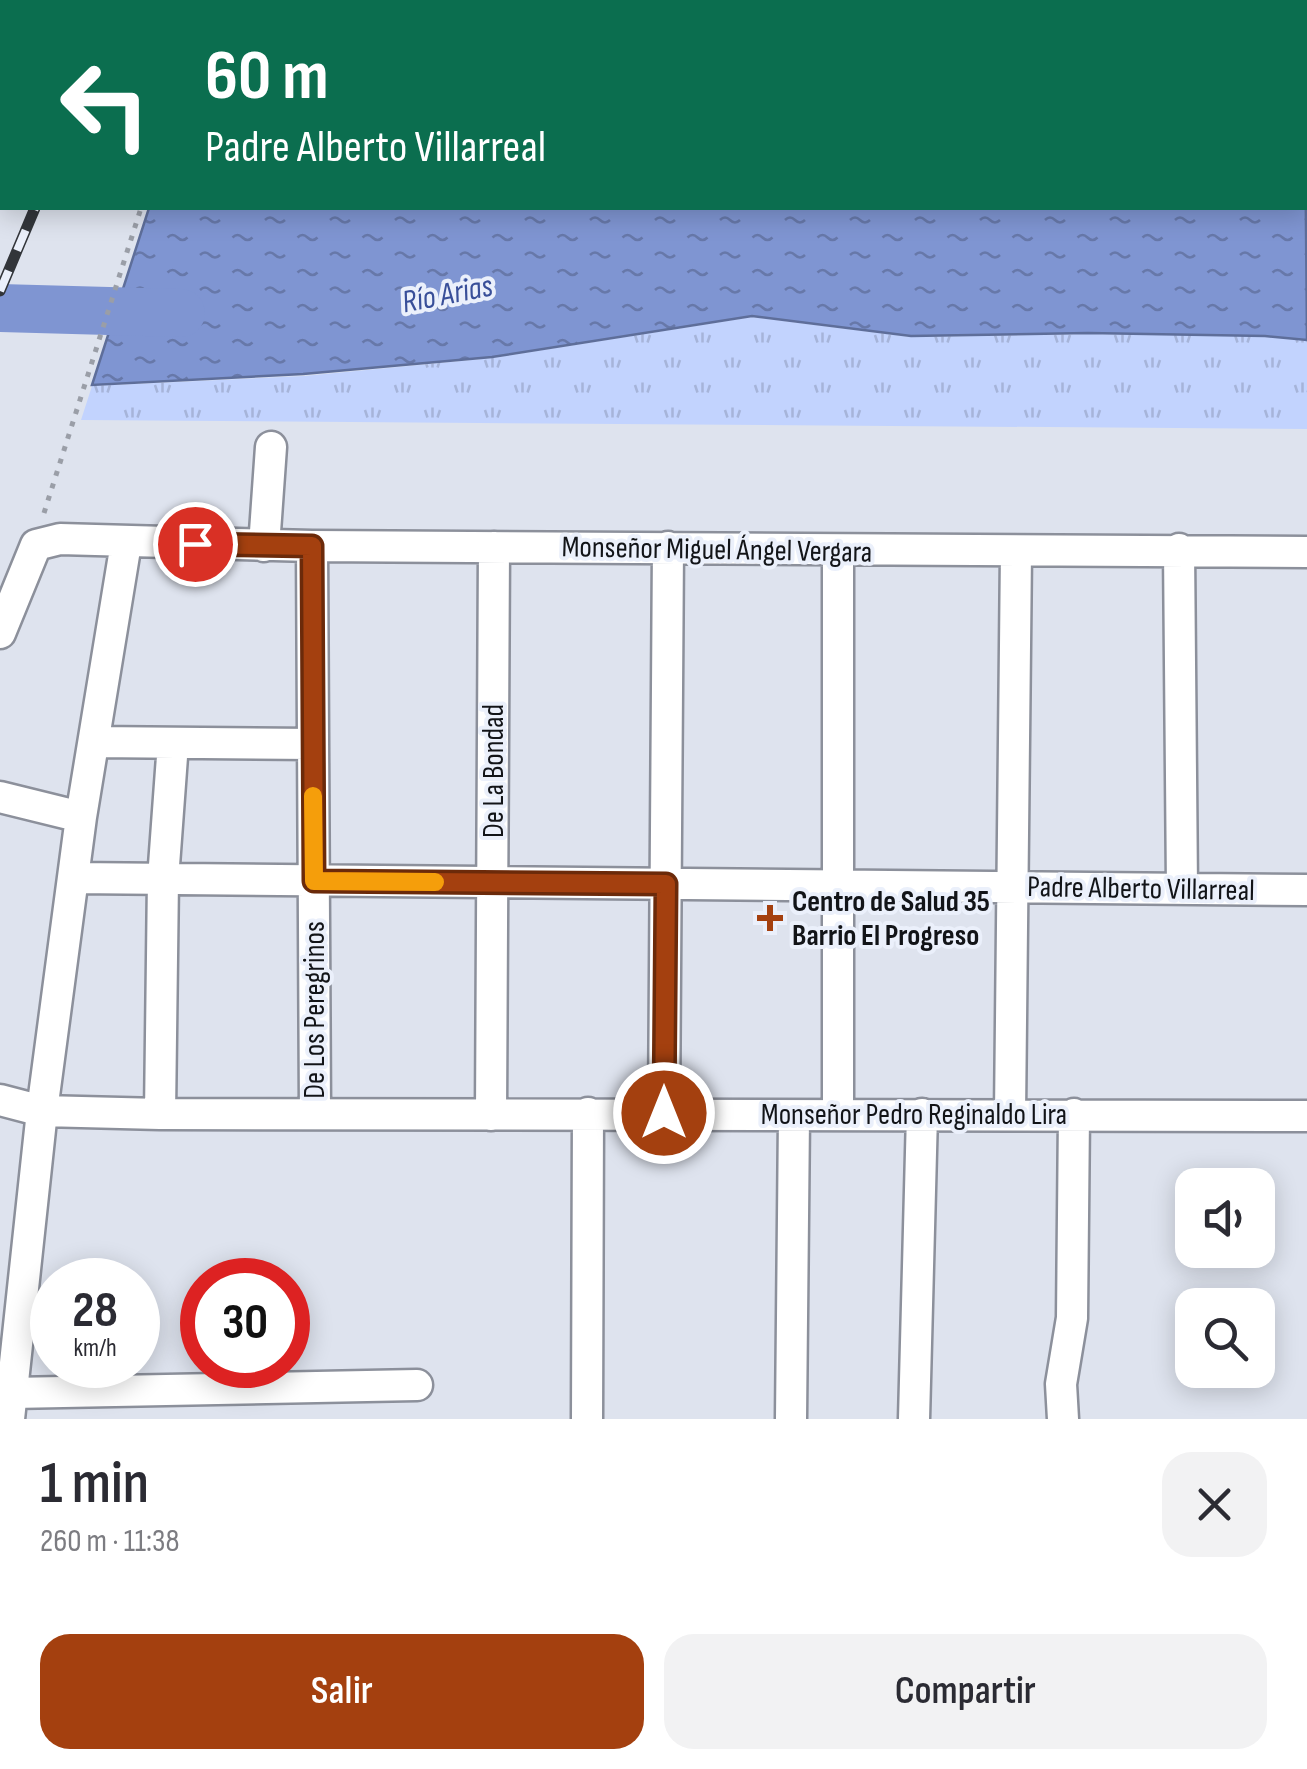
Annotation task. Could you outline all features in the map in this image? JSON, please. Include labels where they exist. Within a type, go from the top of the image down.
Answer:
[{"type":"street","points":[[264,546],[271,448]]},
{"type":"street","name":"Monseñor Miguel Ángel Vergara","points":[[36,546],[60,539],[264,546],[1307,552]]},
{"type":"street","points":[[126,543],[82,816],[42,1111],[11,1406],[417,1385]]},
{"type":"street","points":[[0,633],[36,546]]},
{"type":"street","name":"De Los Peregrinos","points":[[312,546],[315,1114]]},
{"type":"street","name":"De La Bondad","points":[[491,1114],[494,547]]},
{"type":"street","points":[[664,1113],[668,547]]},
{"type":"street","points":[[1179,550],[1182,889]]},
{"type":"street","points":[[838,551],[838,1115]]},
{"type":"street","points":[[1010,1114],[1016,552]]},
{"type":"street","points":[[96,742],[313,744]]},
{"type":"street","points":[[160,1114],[163,879],[174,743]]},
{"type":"street","points":[[0,797],[82,816]]},
{"type":"street","name":"Padre Alberto Villarreal","points":[[74,878],[1307,890]]},
{"type":"street","name":"Monseñor Pedro Reginaldo Lira","points":[[0,1100],[42,1111],[160,1114],[1307,1116]]},
{"type":"street","points":[[587,1419],[588,1113]]},
{"type":"street","points":[[914,1419],[922,1114]]},
{"type":"street","points":[[1063,1419],[1061,1384],[1072,1318],[1074,1114]]},
{"type":"street","points":[[791,1419],[794,1116]]},
{"type":"path","points":[[36,546],[140,210]]},
{"type":"green space","points":[[752,317],[911,337],[1088,334],[1264,336],[1307,341],[1307,429],[81,420],[92,386],[304,376],[492,358]]},
{"type":"water","points":[[148,210],[1306,210],[1307,340],[1088,333],[911,336],[752,316],[492,357],[303,374],[92,385]]},
{"type":"waterway","name":"Río Arias","points":[[0,308],[181,313]]},
{"type":"railway","points":[[0,291],[34,210]]},
{"type":"slow traffic","points":[[313,796],[314,881],[435,882]]},
{"type":"place","name":"Centro de Salud 35 Barrio El Progreso","points":[[770,918]]},
{"type":"route","points":[[195,544],[312,546],[314,881],[666,884],[664,1113]]}]
